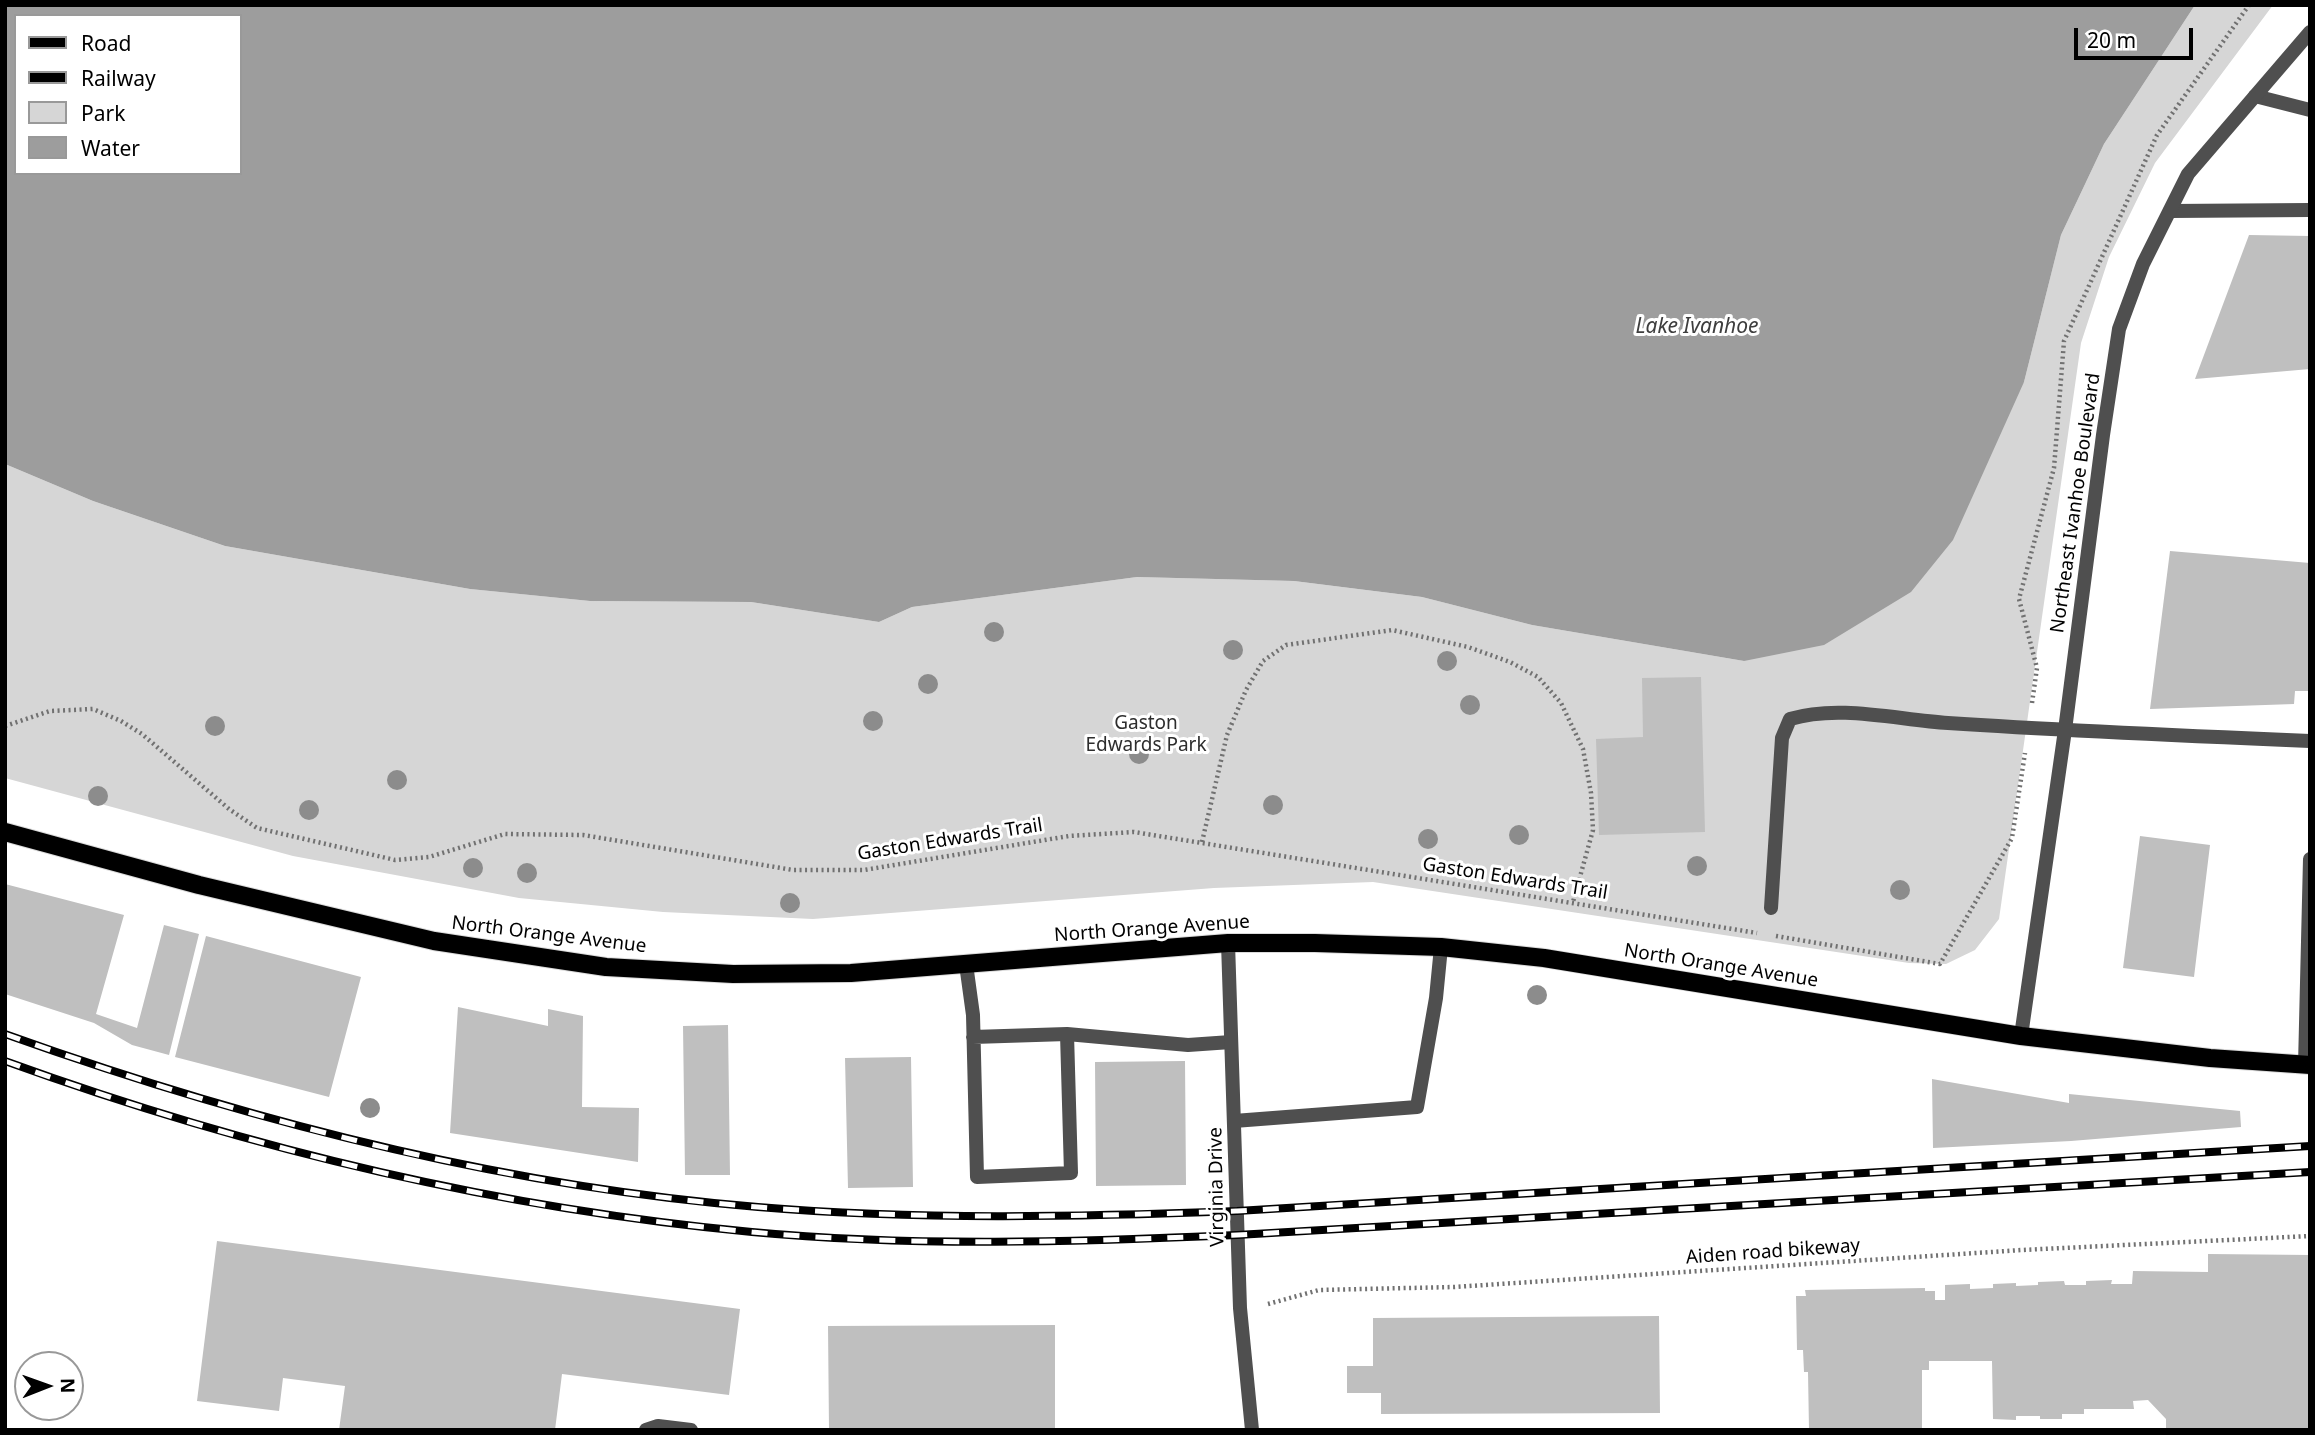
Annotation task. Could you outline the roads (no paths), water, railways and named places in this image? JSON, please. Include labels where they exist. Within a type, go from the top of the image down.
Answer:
[{"type":"main road","name":"North Orange Avenue","points":[[5,832],[199,885],[434,941],[606,967],[733,974],[851,973],[1228,943],[1441,947],[1544,958],[2021,1036],[2210,1058],[2308,1065]]},
{"type":"street","name":"Northeast Ivanhoe Boulevard","points":[[2021,1036],[2066,730],[2119,329],[2143,264],[2188,174],[2310,32]]},
{"type":"street","points":[[2255,96],[2310,110]]},
{"type":"street","points":[[2170,211],[2310,210]]},
{"type":"street","points":[[1771,908],[1782,738],[1790,719],[1810,713],[1832,712],[1918,721],[2066,730],[2310,741]]},
{"type":"street","points":[[2308,1065],[2310,859]]},
{"type":"street","name":"Virginia Drive","points":[[1228,943],[1240,1312],[1252,1430]]},
{"type":"street","points":[[1234,1121],[1417,1107],[1436,998],[1441,947]]},
{"type":"street","points":[[967,964],[973,1037],[977,1177],[1071,1173],[1067,1034]]},
{"type":"street","points":[[973,1037],[1067,1034],[1188,1045],[1231,1042]]},
{"type":"street","points":[[652,1428],[691,1430]]},
{"type":"water","name":"Lake Ivanhoe","points":[[5,5],[2195,5],[2104,144],[2061,235],[2024,382],[1953,540],[1911,592],[1824,645],[1744,661],[1532,625],[1422,597],[1294,581],[1137,577],[912,607],[879,622],[751,602],[590,601],[470,589],[225,546],[93,501],[5,464]]},
{"type":"railway","points":[[5,1034],[189,1095],[376,1145],[470,1166],[662,1197],[758,1207],[877,1214],[997,1216],[1237,1211],[2310,1146]]},
{"type":"railway","points":[[5,1061],[96,1093],[280,1147],[467,1191],[656,1221],[752,1232],[873,1240],[1056,1241],[1237,1235],[2310,1172]]},
{"type":"park label","name":"Gaston Edwards Park","points":[[1146,735]]}]
